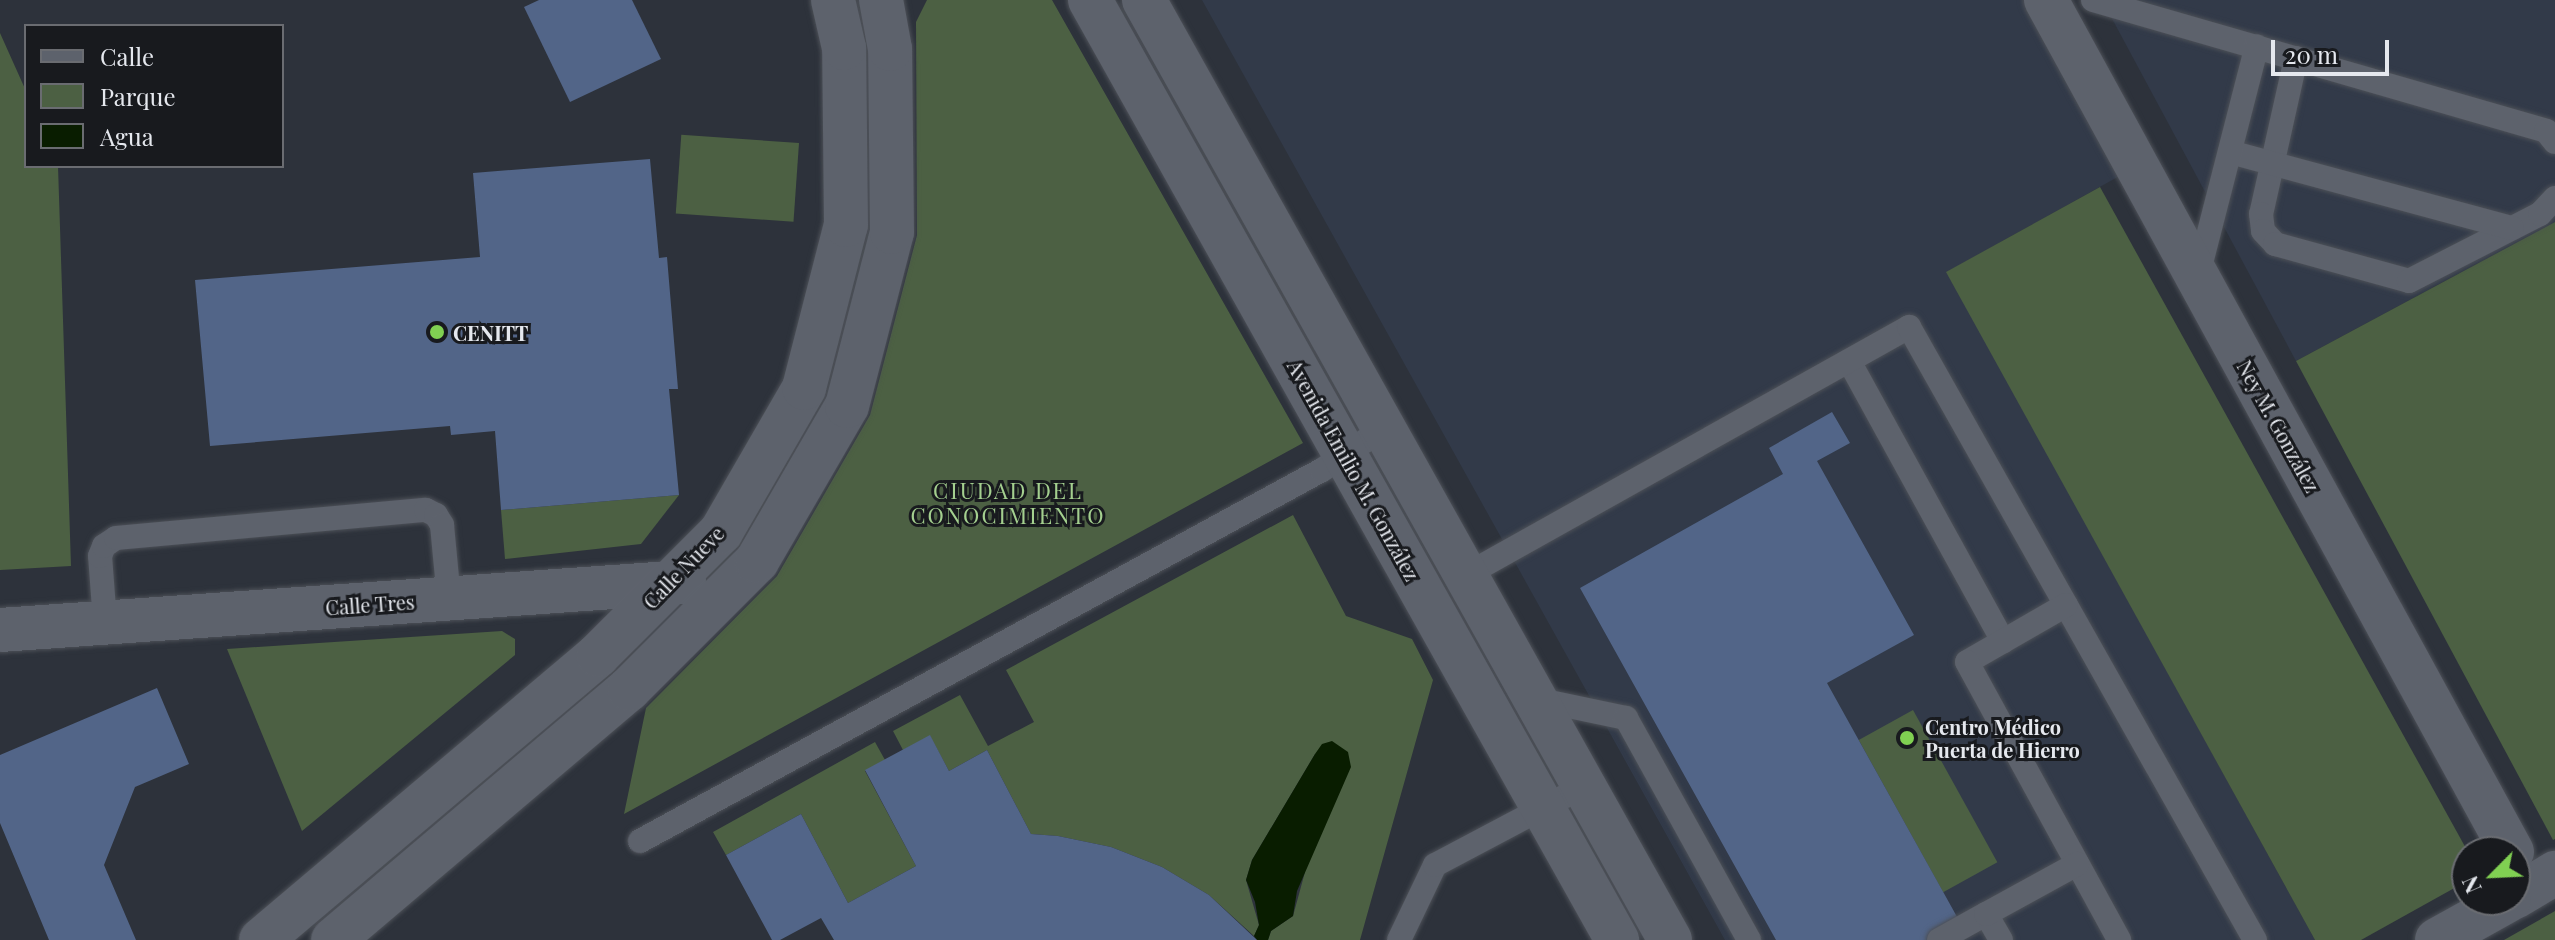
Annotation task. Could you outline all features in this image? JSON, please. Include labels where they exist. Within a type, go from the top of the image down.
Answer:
[{"type":"street","name":"Calle Nueve","points":[[261,940],[598,655],[721,532],[804,388],[846,225],[844,48],[833,0]]},
{"type":"street","points":[[333,940],[629,689],[757,561],[847,406],[892,232],[890,49],[881,0]]},
{"type":"street","name":"Avenida Emilio M. González","points":[[1090,0],[1617,940]]},
{"type":"street","name":"Ney M. González","points":[[2046,0],[2500,836]]},
{"type":"street","points":[[1122,57],[1154,17],[1670,940]]},
{"type":"street","name":"Calle Tres","points":[[0,630],[740,579]]},
{"type":"street","points":[[2437,940],[2470,916]]},
{"type":"lane","points":[[2093,0],[2546,131],[2555,142]]},
{"type":"lane","points":[[2198,277],[2257,46]]},
{"type":"lane","points":[[2296,58],[2261,214],[2260,223],[2268,239],[2275,244],[2409,281],[2540,214],[2555,198]]},
{"type":"lane","points":[[2230,152],[2512,228]]},
{"type":"lane","points":[[1466,575],[1909,327],[2066,605],[2248,938]]},
{"type":"lane","points":[[1849,361],[2003,641]]},
{"type":"lane","points":[[640,841],[1322,470],[1384,428]]},
{"type":"lane","points":[[105,622],[100,556],[104,546],[116,538],[426,510],[436,515],[442,525],[449,599]]},
{"type":"lane","points":[[2066,605],[1967,662],[2119,940]]},
{"type":"lane","points":[[1535,699],[1626,718],[1749,940]]},
{"type":"lane","points":[[1399,940],[1435,865],[1584,786]]},
{"type":"lane","points":[[1939,940],[2077,864]]},
{"type":"lane","points":[[1986,914],[2001,940]]},
{"type":"shaded area","points":[[1202,0],[2025,0],[2123,174],[1947,272],[2315,940],[1725,940]]},
{"type":"shaded area","points":[[2102,0],[2555,0],[2555,222],[2296,361]]},
{"type":"green space","points":[[927,0],[1052,0],[1303,443],[624,814],[646,708],[777,576],[870,415],[917,235],[916,22]]},
{"type":"green space","points":[[0,33],[24,87],[24,168],[58,168],[71,566],[0,570]]},
{"type":"green space","points":[[681,135],[799,143],[793,222],[676,214]]},
{"type":"green space","points":[[2100,187],[2459,836],[2451,836],[2451,890],[2361,940],[2315,940],[1946,272]]},
{"type":"green space","points":[[2555,222],[2555,839],[2553,840],[2296,361]]},
{"type":"green space","points":[[679,495],[641,544],[505,559],[501,510]]},
{"type":"green space","points":[[1293,515],[1346,616],[1412,639],[1433,680],[1360,940],[1268,940],[1271,931],[1293,916],[1305,872],[1315,754],[1252,860],[1246,880],[1259,925],[1254,936],[1209,895],[1162,867],[1111,847],[1031,834],[987,750],[949,771],[930,736],[903,750],[893,731],[960,695],[988,746],[1034,722],[1006,670]]},
{"type":"green space","points":[[502,631],[515,639],[515,655],[302,831],[227,649]]},
{"type":"green space","points":[[1913,710],[1997,862],[1943,892],[1859,740]]},
{"type":"green space","points":[[875,742],[885,760],[865,771],[916,866],[848,903],[801,814],[726,855],[713,832]]},
{"type":"green space","points":[[2555,911],[2555,940],[2504,940]]},
{"type":"water","points":[[1332,741],[1348,752],[1351,767],[1297,891],[1293,916],[1271,931],[1268,940],[1257,940],[1254,936],[1259,925],[1255,902],[1246,880],[1252,860],[1315,754],[1322,744]]},
{"type":"building","points":[[539,0],[632,0],[661,59],[570,102],[524,7]]},
{"type":"building","name":"CENITT","points":[[650,159],[659,258],[667,257],[678,389],[669,389],[679,495],[501,510],[495,431],[451,435],[450,426],[210,446],[195,280],[480,257],[473,173]]},
{"type":"building","points":[[1832,412],[1850,443],[1817,461],[1914,635],[1827,683],[1961,924],[1932,940],[1776,940],[1580,588],[1783,474],[1769,448]]},
{"type":"building","points":[[157,688],[189,764],[135,787],[104,865],[136,940],[49,940],[0,823],[0,755]]},
{"type":"building","points":[[930,735],[949,771],[987,750],[1031,834],[1111,847],[1162,867],[1209,895],[1257,940],[834,940],[821,918],[780,940],[772,940],[726,855],[801,814],[848,903],[916,866],[865,770]]},
{"type":"place","name":"CENITT","points":[[437,332]]},
{"type":"place","name":"Centro Médico Puerta de Hierro","points":[[1907,738]]},
{"type":"district","name":"CIUDAD DEL CONOCIMIENTO","points":[[1008,502]]}]
